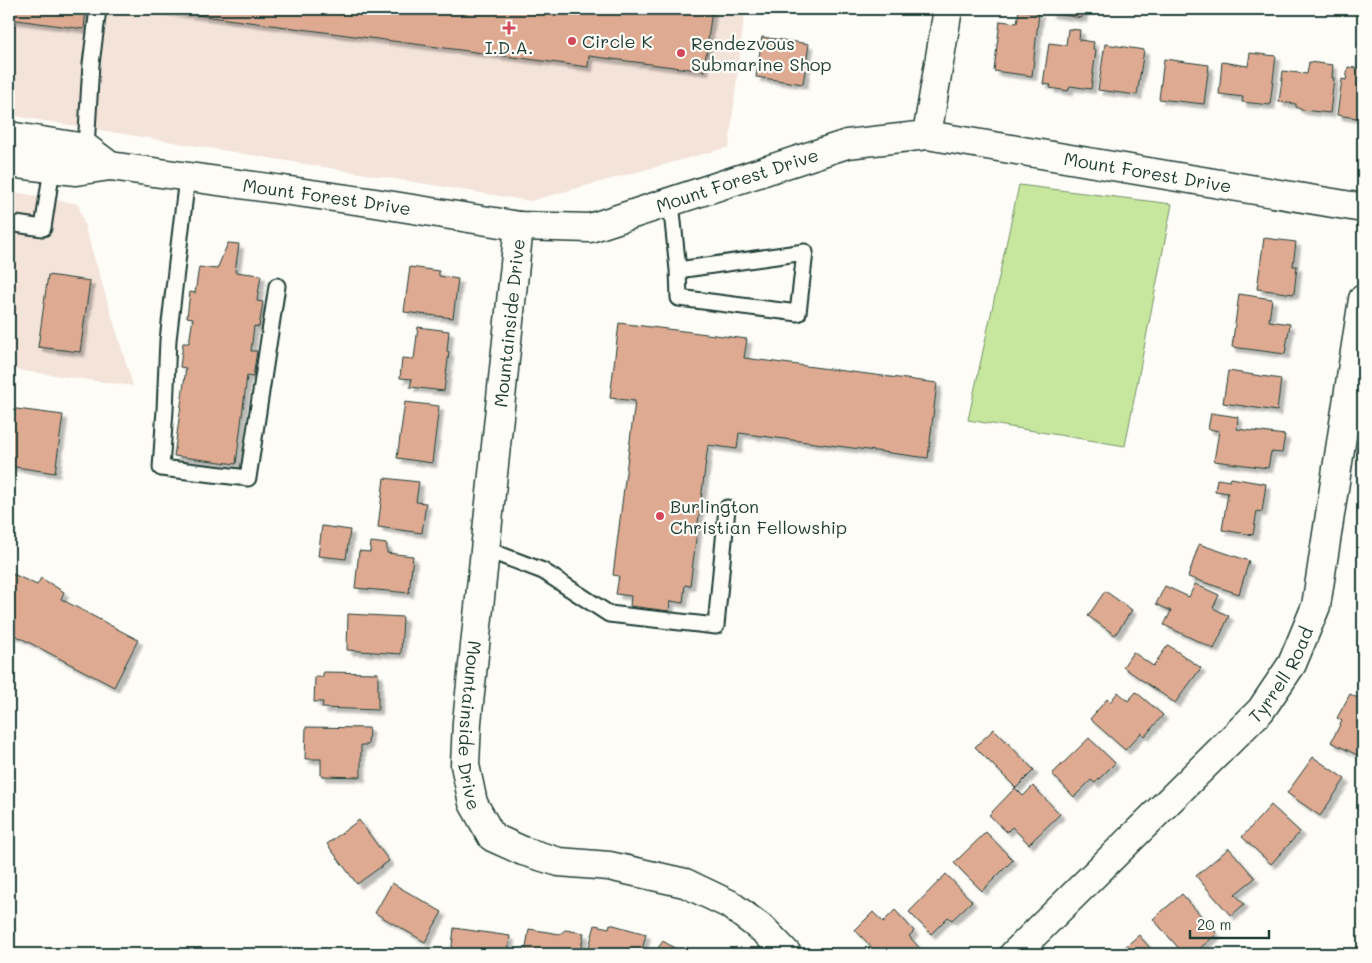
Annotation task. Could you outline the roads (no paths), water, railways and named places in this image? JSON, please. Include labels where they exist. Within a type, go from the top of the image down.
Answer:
[{"type":"street","points":[[927,135],[948,9]]},
{"type":"street","name":"Mount Forest Drive","points":[[9,163],[76,171],[110,166],[368,202],[518,226],[590,228],[847,144],[927,135],[1363,208]]},
{"type":"street","name":"Mount Forest Drive","points":[[9,136],[86,148],[110,166]]},
{"type":"street","name":"Mountainside Drive","points":[[518,226],[467,722],[465,765],[473,803],[492,837],[523,851],[559,862],[609,866],[686,884],[729,904],[765,931],[787,954]]},
{"type":"street","name":"Tyrrell Road","points":[[1014,954],[1262,710],[1292,664],[1316,606],[1363,299]]},
{"type":"lane","points":[[86,148],[91,64],[98,9]]},
{"type":"lane","points":[[9,227],[9,223],[43,228],[52,168]]},
{"type":"lane","points":[[187,177],[168,340],[161,468],[248,478],[277,286]]},
{"type":"lane","points":[[671,202],[678,270],[678,298],[798,314],[805,252],[678,270]]},
{"type":"lane","points":[[485,549],[543,571],[609,614],[716,626],[727,508]]},
{"type":"place","name":"I.D.A.","points":[[509,28]]},
{"type":"place","name":"Circle K","points":[[572,41]]},
{"type":"place","name":"Rendezvous Submarine Shop","points":[[681,53]]},
{"type":"place","name":"Burlington Christian Fellowship","points":[[660,516]]}]
